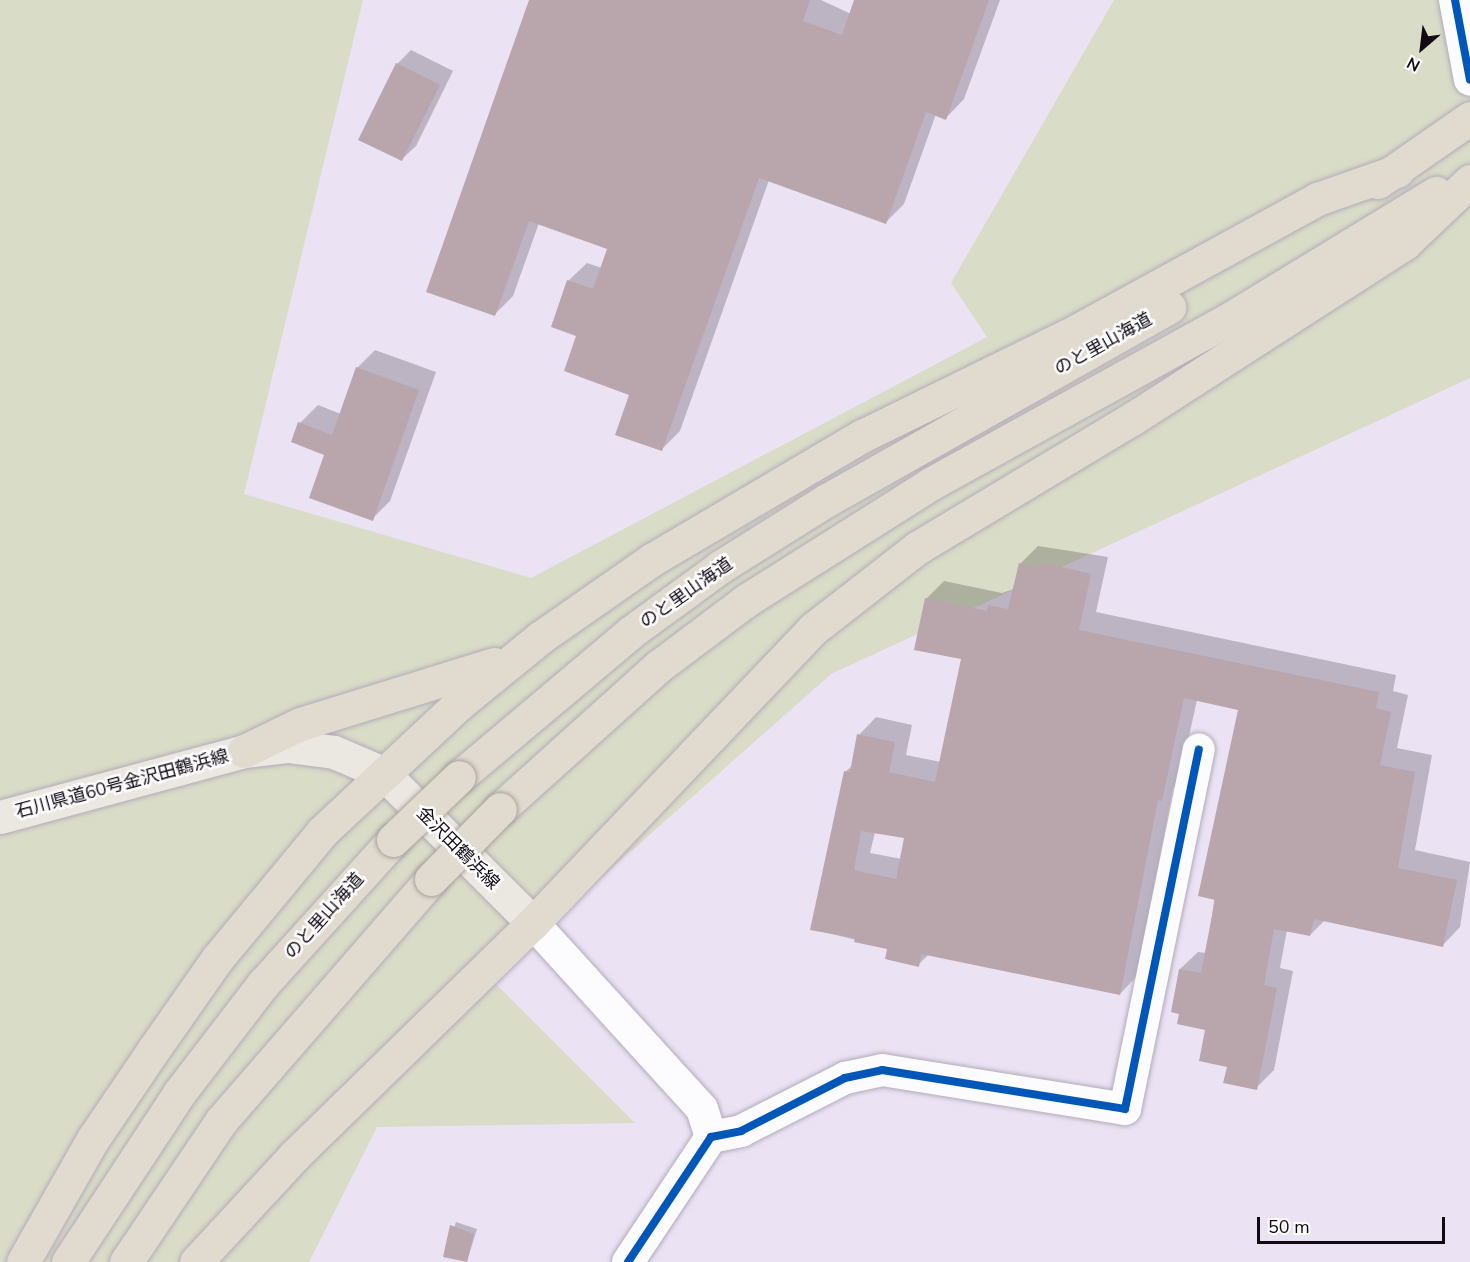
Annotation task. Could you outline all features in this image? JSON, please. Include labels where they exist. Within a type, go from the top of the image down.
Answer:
[{"type":"highway","name":"のと里山海道","points":[[69,1262],[180,1092],[263,984],[393,840],[459,777],[614,646],[720,567],[827,500],[1209,284],[1397,171],[1470,118]]},
{"type":"highway","points":[[126,1262],[221,1121],[431,879],[500,808],[659,666],[757,593],[932,483],[1226,321],[1398,232],[1470,170]]},
{"type":"highway","points":[[23,1262],[93,1139],[217,959],[342,808],[526,649],[653,559],[862,436],[1078,330],[1317,199],[1397,171]]},
{"type":"highway","points":[[196,1262],[294,1156],[533,922],[813,629],[916,548],[1132,419],[1470,181]]},
{"type":"highway","points":[[244,750],[300,724],[481,670],[526,649]]},
{"type":"main road","name":"石川県道60号金沢田鶴浜線","points":[[0,817],[244,750],[287,746],[334,752],[383,773]]},
{"type":"main road","name":"金沢田鶴浜線","points":[[383,773],[533,922]]},
{"type":"street","points":[[1455,0],[1470,80]]},
{"type":"street","points":[[628,1262],[711,1137],[741,1131],[845,1078],[882,1070],[1125,1109],[1199,750]]},
{"type":"street","points":[[533,922],[702,1109],[711,1137]]},
{"type":"green space","points":[[0,0],[363,0],[244,494],[531,578],[987,337],[951,283],[1114,0],[1470,0],[1470,378],[831,674],[489,977],[635,1123],[377,1127],[309,1262],[0,1262]]},
{"type":"building","points":[[529,0],[810,0],[803,21],[842,35],[854,0],[989,0],[946,120],[926,112],[886,224],[759,178],[662,451],[615,435],[629,395],[564,371],[576,336],[551,327],[567,280],[593,289],[607,249],[529,221],[495,316],[426,292]]},
{"type":"building","points":[[396,63],[440,85],[402,161],[358,140]]},
{"type":"building","points":[[356,367],[419,390],[373,521],[309,498],[324,455],[291,442],[298,422],[332,435]]},
{"type":"building","points":[[1040,562],[1091,574],[1079,630],[1379,692],[1376,708],[1391,712],[1380,765],[1415,772],[1398,868],[1457,880],[1443,947],[1314,919],[1310,936],[1274,929],[1264,985],[1277,988],[1257,1090],[1223,1083],[1227,1067],[1199,1061],[1205,1030],[1177,1024],[1179,1014],[1171,1012],[1179,969],[1201,973],[1215,900],[1198,896],[1238,710],[1184,698],[1162,801],[1158,800],[1120,995],[921,954],[919,967],[885,959],[887,949],[854,942],[855,938],[810,930],[844,771],[850,772],[857,734],[895,742],[889,772],[935,782],[961,659],[914,650],[925,598],[987,611],[988,605],[1008,609],[1019,563],[1039,568]],"holes":[[[861,831],[904,838],[896,879],[854,870]]]},
{"type":"building","points":[[450,1225],[474,1234],[467,1262],[443,1257]]},
{"type":"cycle path","points":[[1455,0],[1470,80]]},
{"type":"cycle path","points":[[628,1262],[711,1137],[741,1131],[845,1078],[882,1070],[1125,1109],[1199,750]]}]
